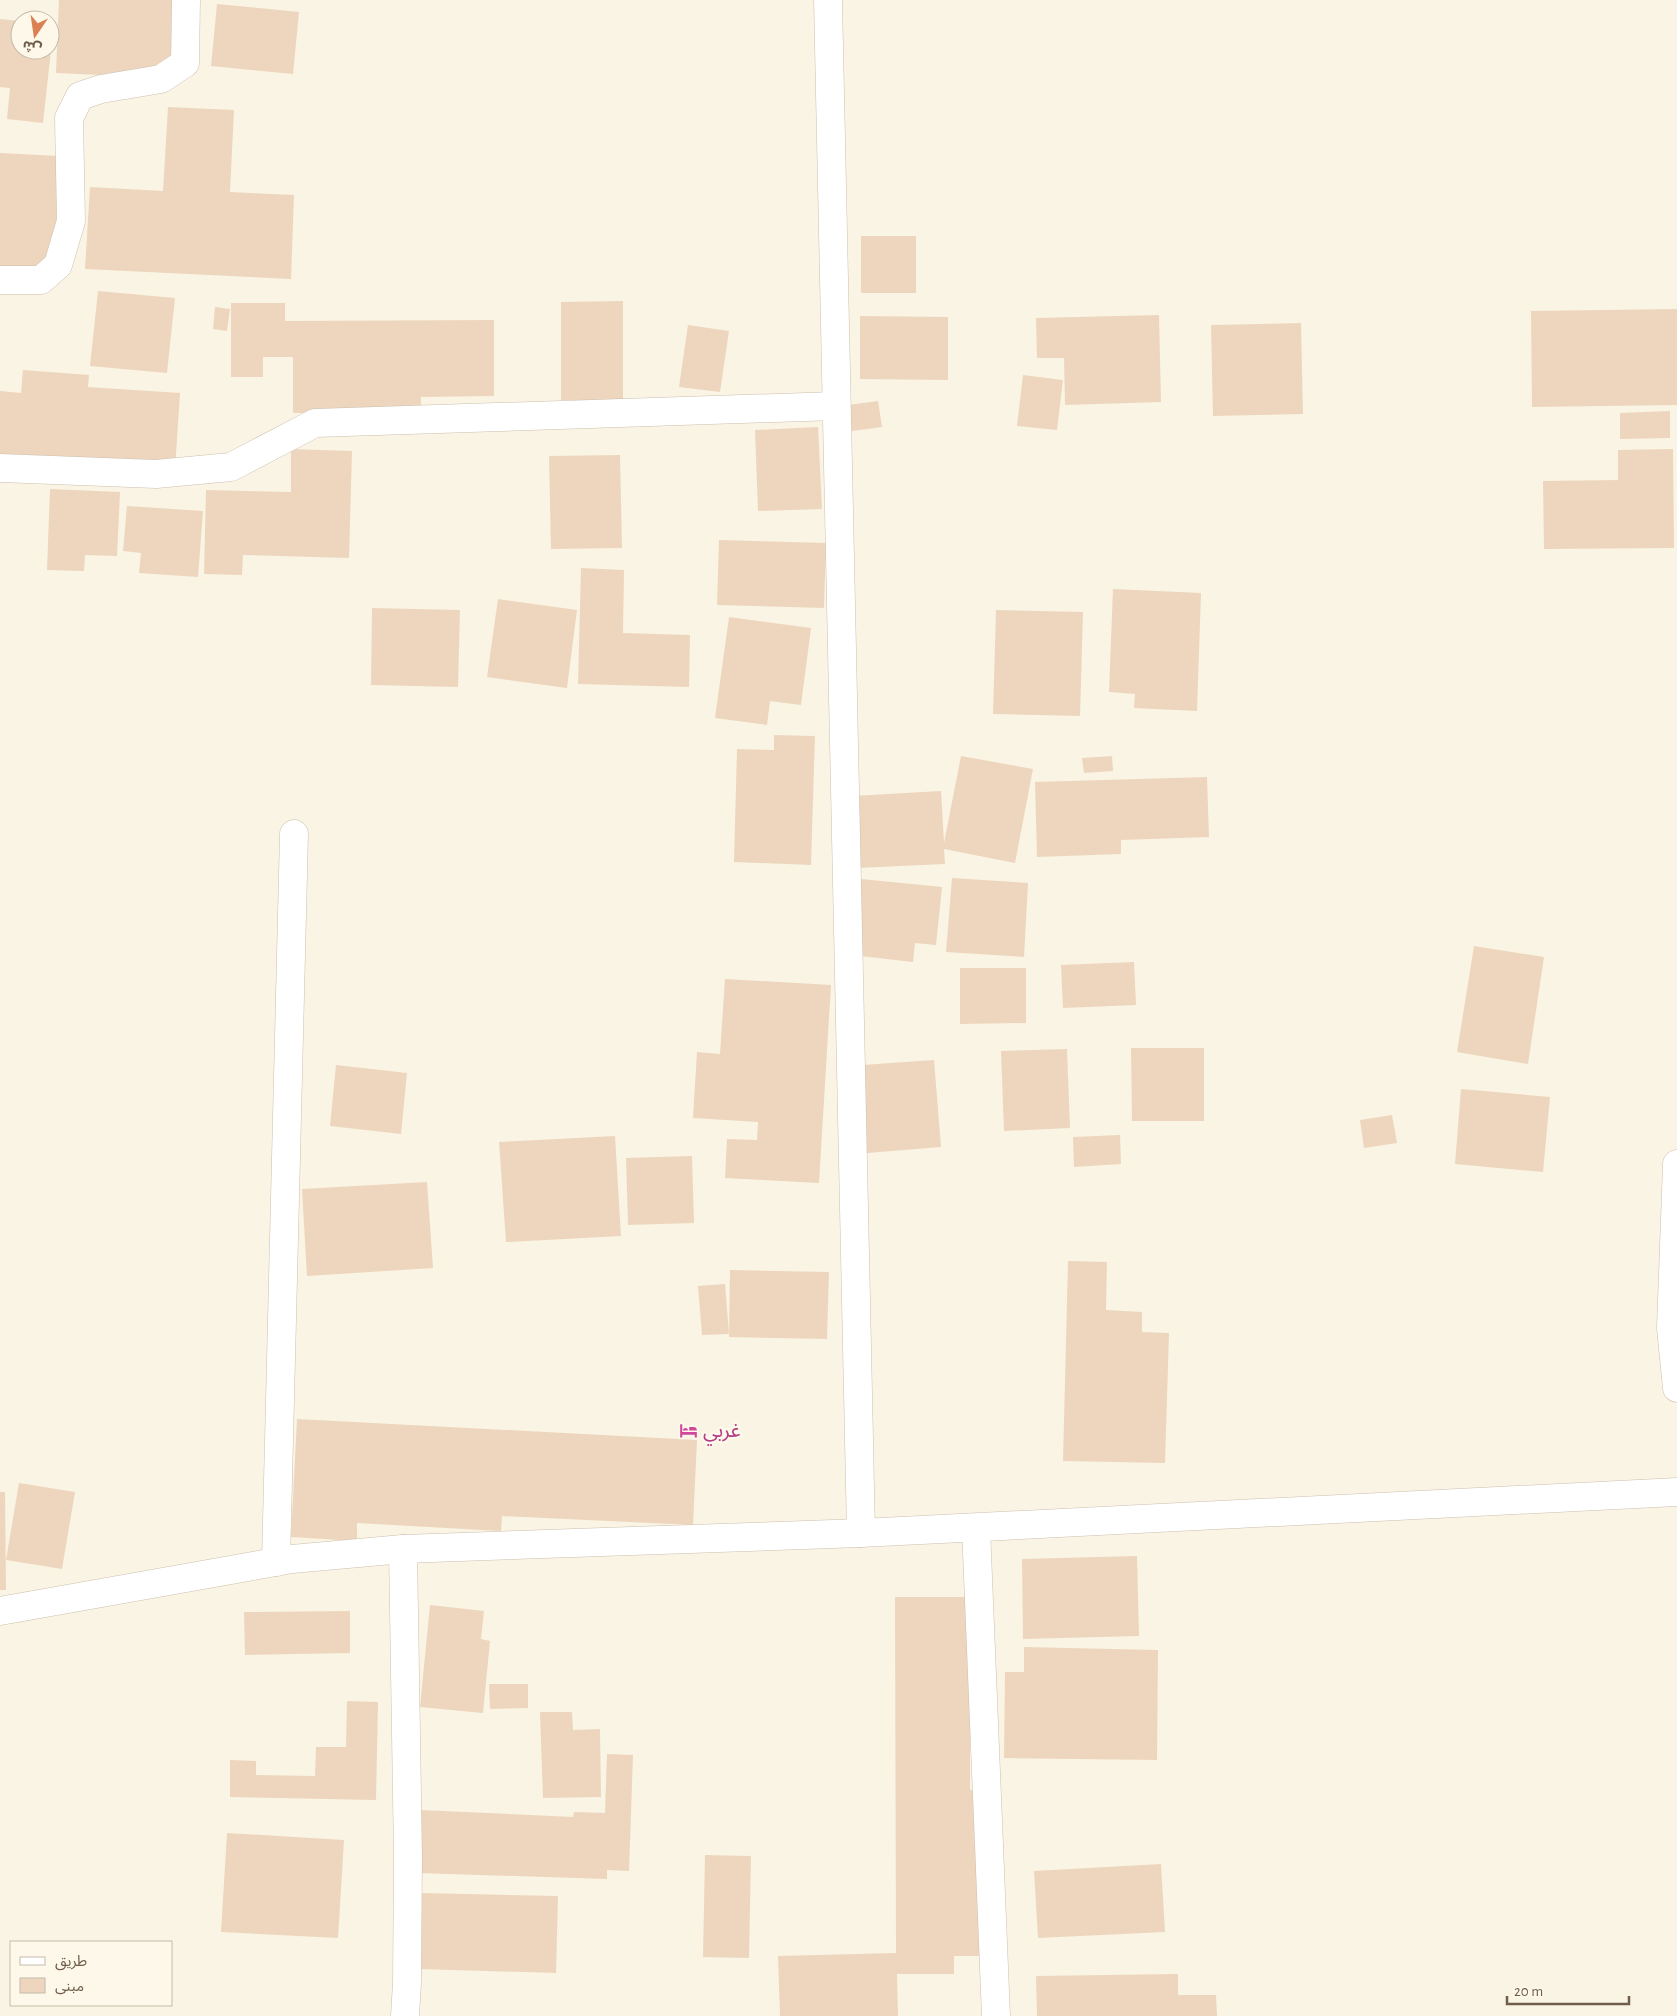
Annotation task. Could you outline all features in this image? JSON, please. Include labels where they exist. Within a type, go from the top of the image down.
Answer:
[{"type":"street","points":[[0,280],[41,280],[58,265],[71,221],[68,118],[80,96],[101,89],[161,79],[185,63],[186,0]]},
{"type":"street","points":[[828,0],[835,406],[861,1533]]},
{"type":"street","points":[[0,468],[156,474],[231,468],[315,423],[835,406]]},
{"type":"street","points":[[276,1562],[294,834]]},
{"type":"street","points":[[1677,1164],[1671,1328],[1677,1388]]},
{"type":"street","points":[[0,1611],[292,1559],[403,1549],[976,1528],[1677,1492]]},
{"type":"street","points":[[976,1528],[996,2016]]},
{"type":"street","points":[[403,1549],[408,1857],[405,2016]]},
{"type":"building","points":[[59,0],[174,0],[171,78],[56,73],[57,60],[60,60]]},
{"type":"building","points":[[217,4],[299,12],[293,74],[211,66]]},
{"type":"building","points":[[0,19],[10,20],[10,60],[50,60],[43,123],[7,119],[10,88],[0,87]]},
{"type":"building","points":[[168,107],[234,110],[230,192],[294,195],[291,279],[85,269],[90,187],[163,191]]},
{"type":"building","points":[[0,153],[59,156],[54,280],[0,278]]},
{"type":"building","points":[[861,236],[916,236],[916,293],[861,293]]},
{"type":"building","points":[[98,291],[175,298],[167,373],[90,366]]},
{"type":"building","points":[[623,301],[623,400],[561,400],[561,302]]},
{"type":"building","points":[[231,303],[285,303],[285,321],[494,320],[494,396],[421,397],[421,413],[293,413],[293,357],[263,357],[263,377],[231,377]]},
{"type":"building","points":[[215,307],[230,309],[227,331],[213,329]]},
{"type":"building","points":[[1677,309],[1677,405],[1532,407],[1531,311]]},
{"type":"building","points":[[1159,315],[1161,402],[1065,405],[1064,358],[1037,358],[1036,318]]},
{"type":"building","points":[[860,316],[948,317],[948,380],[860,379]]},
{"type":"building","points":[[1301,323],[1303,414],[1213,416],[1211,325]]},
{"type":"building","points":[[688,325],[729,331],[720,392],[679,387]]},
{"type":"building","points":[[23,370],[89,375],[88,387],[180,393],[175,469],[0,456],[0,391],[21,393]]},
{"type":"building","points":[[1023,375],[1063,380],[1057,430],[1017,426]]},
{"type":"building","points":[[878,401],[882,427],[852,431],[848,405]]},
{"type":"building","points":[[1670,411],[1670,438],[1620,439],[1620,413]]},
{"type":"building","points":[[818,427],[822,509],[758,511],[755,430]]},
{"type":"building","points":[[291,449],[352,451],[349,558],[243,555],[242,575],[204,574],[206,490],[291,492]]},
{"type":"building","points":[[1673,449],[1674,548],[1544,549],[1543,481],[1618,480],[1618,450]]},
{"type":"building","points":[[620,455],[622,548],[551,549],[549,456]]},
{"type":"building","points":[[50,489],[120,492],[117,556],[85,555],[84,571],[47,570]]},
{"type":"building","points":[[127,506],[203,511],[198,577],[139,573],[141,553],[123,551]]},
{"type":"building","points":[[719,540],[826,543],[824,608],[717,605]]},
{"type":"building","points":[[581,568],[624,570],[623,633],[690,635],[689,687],[578,684]]},
{"type":"building","points":[[1113,589],[1201,593],[1197,711],[1134,708],[1135,694],[1109,692]]},
{"type":"building","points":[[498,599],[577,610],[567,688],[487,677]]},
{"type":"building","points":[[372,608],[460,610],[458,687],[371,685]]},
{"type":"building","points":[[996,610],[1083,612],[1080,716],[993,714]]},
{"type":"building","points":[[729,617],[811,628],[801,705],[770,701],[767,725],[715,718]]},
{"type":"building","points":[[774,735],[815,736],[811,865],[734,862],[737,749],[774,750]]},
{"type":"building","points":[[961,756],[1033,769],[1015,863],[944,849],[945,864],[857,868],[853,796],[941,791],[944,843]]},
{"type":"building","points":[[1112,756],[1113,771],[1084,773],[1082,758]]},
{"type":"building","points":[[1207,777],[1209,837],[1121,840],[1121,854],[1037,857],[1035,782]]},
{"type":"building","points":[[851,878],[942,887],[936,945],[915,943],[913,962],[843,954]]},
{"type":"building","points":[[952,878],[1028,883],[1024,957],[946,952]]},
{"type":"building","points":[[1474,946],[1544,957],[1528,1064],[1457,1052]]},
{"type":"building","points":[[1134,962],[1136,1005],[1063,1008],[1061,965]]},
{"type":"building","points":[[960,968],[1026,968],[1026,1023],[960,1024]]},
{"type":"building","points":[[725,979],[831,985],[819,1183],[725,1178],[727,1139],[757,1140],[758,1122],[693,1118],[697,1052],[720,1054]]},
{"type":"building","points":[[1131,1048],[1204,1048],[1204,1121],[1132,1121]]},
{"type":"building","points":[[1067,1049],[1070,1128],[1004,1131],[1001,1051]]},
{"type":"building","points":[[934,1060],[941,1147],[855,1154],[848,1066]]},
{"type":"building","points":[[336,1065],[407,1073],[401,1134],[330,1126]]},
{"type":"building","points":[[1461,1089],[1550,1097],[1543,1172],[1455,1164]]},
{"type":"building","points":[[1392,1115],[1397,1143],[1364,1148],[1360,1120]]},
{"type":"building","points":[[1120,1135],[1121,1164],[1074,1167],[1073,1137]]},
{"type":"building","points":[[615,1136],[621,1236],[506,1242],[499,1142]]},
{"type":"building","points":[[692,1156],[694,1223],[628,1225],[626,1158]]},
{"type":"building","points":[[427,1182],[433,1268],[307,1276],[302,1189]]},
{"type":"building","points":[[1068,1261],[1107,1262],[1106,1310],[1142,1312],[1142,1332],[1169,1333],[1165,1463],[1063,1461]]},
{"type":"building","points":[[730,1270],[829,1272],[827,1339],[729,1337]]},
{"type":"building","points":[[725,1284],[729,1334],[702,1335],[698,1286]]},
{"type":"building","points":[[297,1419],[697,1440],[693,1525],[502,1516],[501,1531],[357,1523],[357,1541],[291,1537]]},
{"type":"building","points":[[19,1483],[75,1492],[62,1569],[6,1560]]},
{"type":"building","points":[[0,1492],[5,1492],[6,1590],[0,1590]]},
{"type":"building","points":[[1137,1556],[1139,1636],[1023,1639],[1022,1559]]},
{"type":"building","points":[[895,1597],[970,1597],[970,1790],[982,1790],[982,1956],[954,1956],[954,1974],[897,1974],[898,2016],[780,2016],[778,1956],[896,1953]]},
{"type":"building","points":[[430,1605],[484,1611],[481,1639],[490,1641],[483,1713],[420,1707]]},
{"type":"building","points":[[350,1611],[350,1653],[245,1655],[244,1612]]},
{"type":"building","points":[[1024,1647],[1158,1650],[1157,1760],[1004,1758],[1005,1672],[1024,1672]]},
{"type":"building","points":[[489,1684],[528,1684],[528,1708],[490,1709]]},
{"type":"building","points":[[347,1701],[378,1702],[376,1800],[230,1797],[230,1760],[256,1761],[256,1775],[315,1776],[316,1747],[346,1747]]},
{"type":"building","points":[[540,1712],[572,1712],[573,1730],[600,1729],[601,1797],[543,1798]]},
{"type":"building","points":[[607,1754],[633,1755],[629,1871],[607,1870],[607,1879],[417,1873],[420,1810],[573,1817],[574,1812],[605,1813]]},
{"type":"building","points":[[227,1833],[344,1840],[338,1938],[221,1932]]},
{"type":"building","points":[[705,1855],[751,1856],[749,1958],[703,1957]]},
{"type":"building","points":[[1161,1864],[1165,1932],[1038,1938],[1034,1871]]},
{"type":"building","points":[[421,1893],[558,1896],[556,1973],[419,1969]]},
{"type":"building","points":[[1178,1974],[1178,1995],[1216,1995],[1217,2016],[1037,2016],[1036,1976]]},
{"type":"place","name":"غربي","points":[[689,1431]]}]
